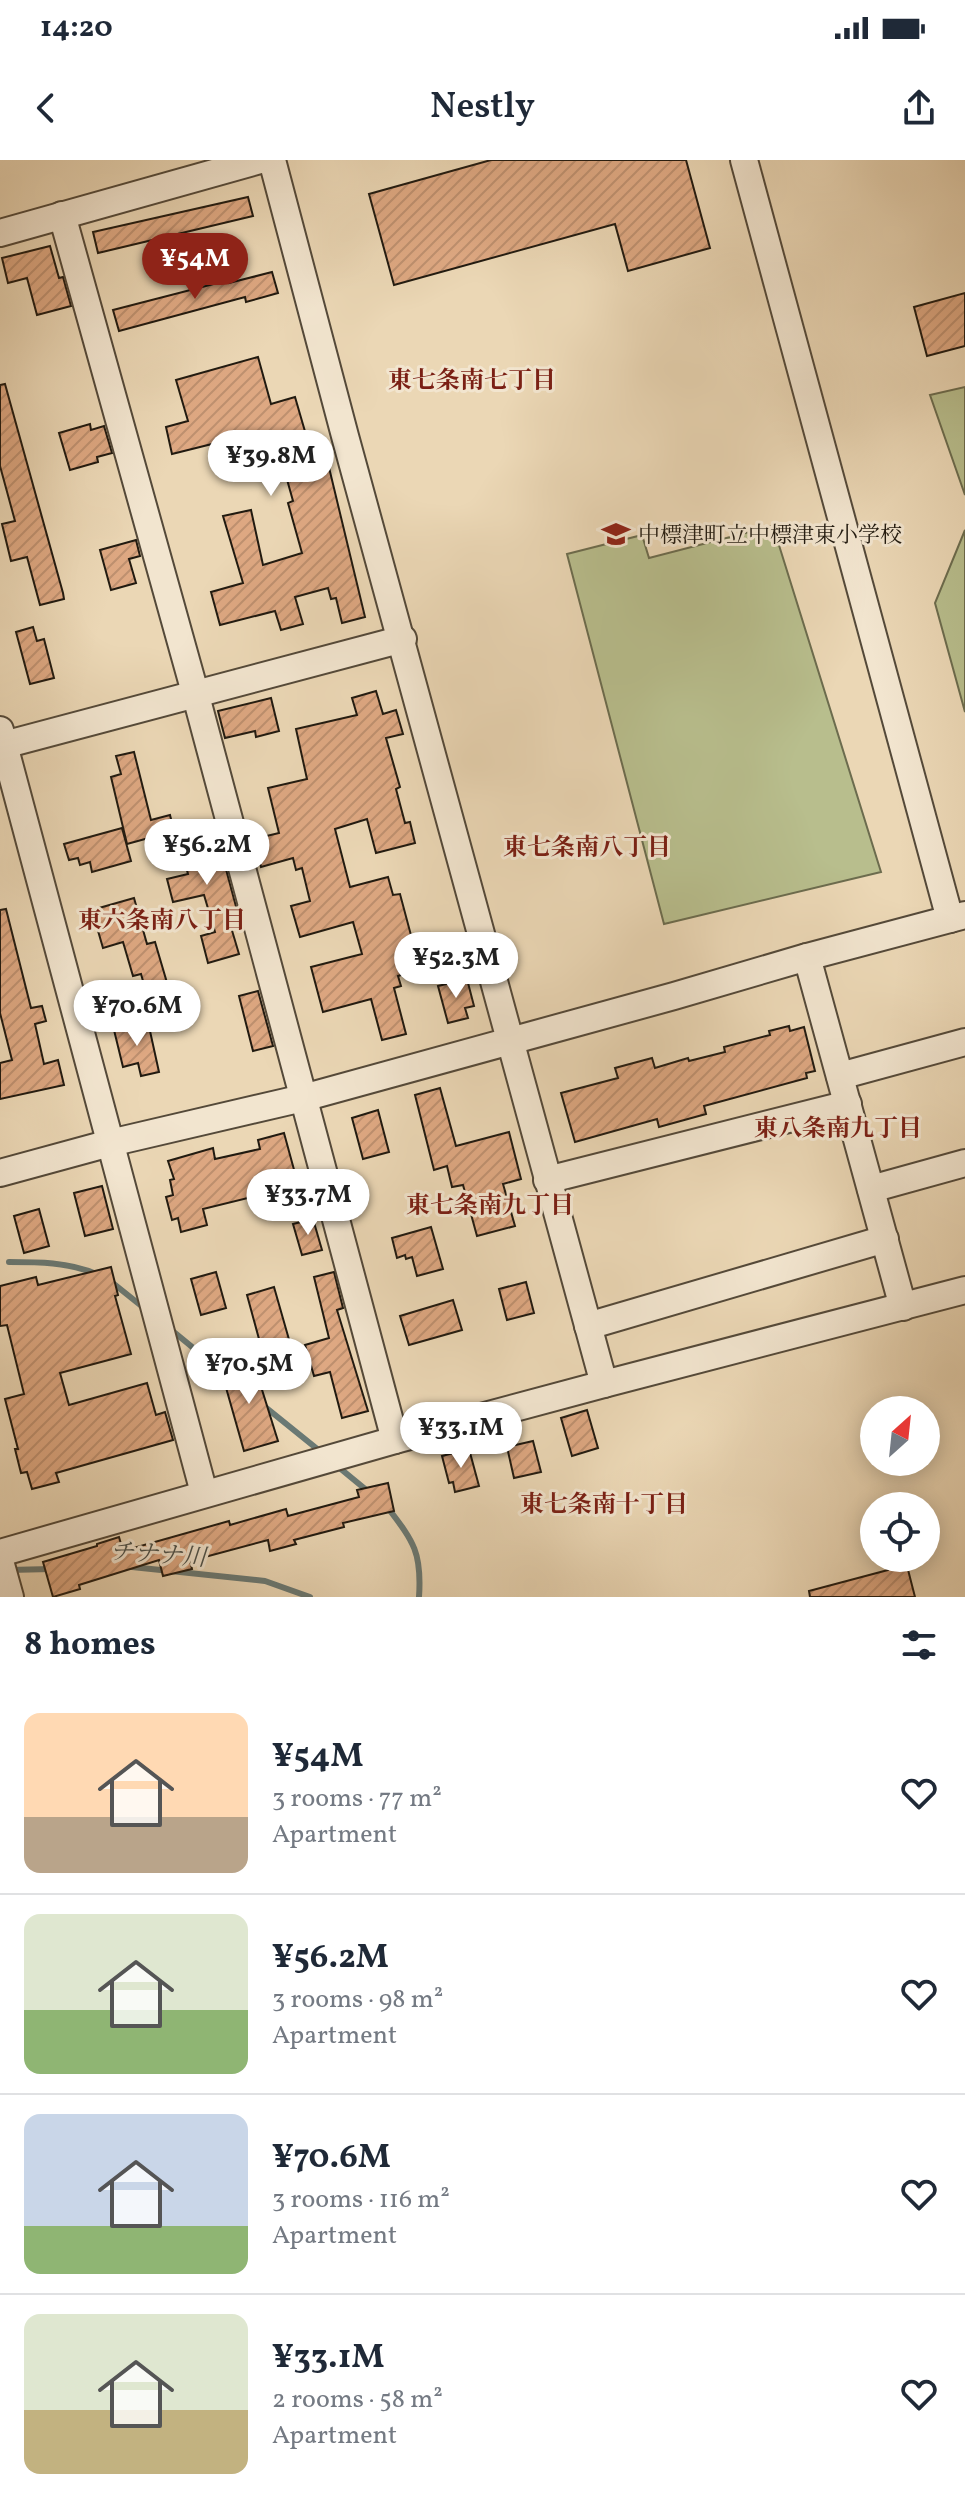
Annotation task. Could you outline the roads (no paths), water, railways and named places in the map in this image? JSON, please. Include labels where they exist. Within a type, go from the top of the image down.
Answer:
[{"type":"street","points":[[0,233],[260,160]]},
{"type":"street","points":[[272,160],[604,1384]]},
{"type":"street","points":[[0,1173],[110,1143],[303,1098],[957,917],[744,160]]},
{"type":"street","points":[[62,215],[196,696],[395,1440]]},
{"type":"street","points":[[204,1493],[1,740],[196,696],[403,639]]},
{"type":"street","points":[[807,957],[903,1307]]},
{"type":"street","points":[[840,1076],[965,1042]]},
{"type":"street","points":[[547,1180],[848,1104]]},
{"type":"street","points":[[871,1189],[965,1163]]},
{"type":"street","points":[[588,1326],[885,1239]]},
{"type":"street","points":[[0,1553],[395,1440],[965,1290]]},
{"type":"street","points":[[0,1561],[10,1597]]},
{"type":"waterway","points":[[9,1262],[64,1265],[96,1274]]},
{"type":"waterway","points":[[109,1280],[144,1308]]},
{"type":"waterway","points":[[169,1328],[225,1374]]},
{"type":"waterway","points":[[264,1406],[321,1452]]},
{"type":"waterway","points":[[336,1465],[370,1493]]},
{"type":"waterway","points":[[388,1508],[414,1549],[419,1569],[419,1597]]},
{"type":"waterway","name":"チナナ川","points":[[132,1567],[265,1581],[310,1597]]},
{"type":"waterway","name":"チナナ川","points":[[8,1570],[52,1569]]},
{"type":"place","name":"中標津町立中標津東小学校","points":[[616,534]]},
{"type":"district","name":"東七条南七丁目","points":[[472,380]]},
{"type":"district","name":"東七条南八丁目","points":[[587,847]]},
{"type":"district","name":"東六条南八丁目","points":[[162,920]]},
{"type":"district","name":"東八条南九丁目","points":[[838,1128]]},
{"type":"district","name":"東七条南九丁目","points":[[490,1205]]},
{"type":"district","name":"東七条南十丁目","points":[[604,1504]]}]
